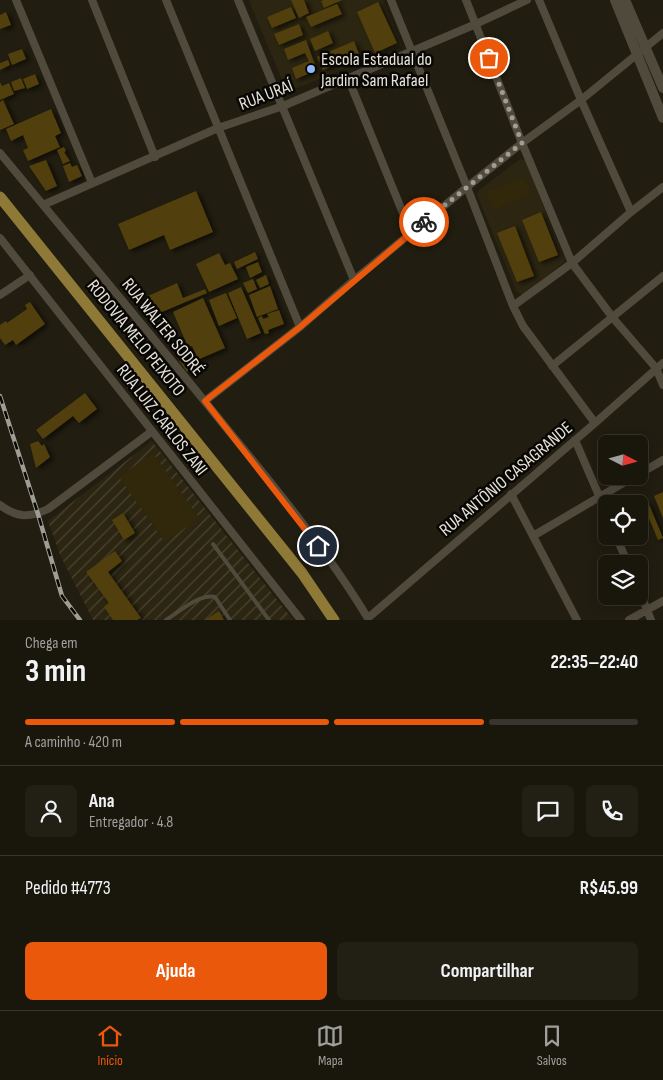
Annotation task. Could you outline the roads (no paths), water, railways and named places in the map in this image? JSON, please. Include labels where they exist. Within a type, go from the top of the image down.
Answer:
[{"type":"main road","name":"RODOVIA MELO PEIXOTO","points":[[0,197],[302,573],[334,620]]},
{"type":"street","points":[[16,0],[92,183]]},
{"type":"street","points":[[92,0],[155,157]]},
{"type":"street","points":[[166,0],[300,327]]},
{"type":"street","points":[[238,0],[354,280]]},
{"type":"street","points":[[391,0],[513,306],[523,326],[595,424]]},
{"type":"street","points":[[466,0],[522,143],[572,263],[613,318],[656,368],[663,384]]},
{"type":"street","name":"RUA URAÍ","points":[[43,205],[218,128],[282,106],[528,0]]},
{"type":"street","points":[[539,0],[631,212]]},
{"type":"street","points":[[614,0],[663,88]]},
{"type":"street","points":[[625,0],[663,118]]},
{"type":"street","points":[[205,401],[300,327],[467,187],[522,143],[581,100],[663,33]]},
{"type":"street","points":[[348,78],[411,233]]},
{"type":"street","name":"RUA WALTER SODRÉ","points":[[0,153],[205,401],[308,532],[349,587],[369,619]]},
{"type":"street","points":[[513,306],[572,263],[663,187]]},
{"type":"street","name":"RUA LUIZ CARLOS ZANI","points":[[0,238],[301,620]]},
{"type":"street","points":[[0,295],[30,275]]},
{"type":"street","points":[[552,366],[663,276]]},
{"type":"street","name":"RUA ANTÔNIO CASAGRANDE","points":[[369,619],[663,363]]},
{"type":"street","points":[[0,505],[17,515],[29,516],[38,514],[48,509],[152,432]]},
{"type":"street","points":[[575,440],[599,495]]},
{"type":"street","points":[[648,469],[663,460]]},
{"type":"street","points":[[603,495],[620,485]]},
{"type":"street","points":[[511,494],[577,620]]},
{"type":"street","points":[[533,536],[598,498]]},
{"type":"street","points":[[629,620],[663,601]]},
{"type":"street","points":[[645,605],[651,620]]},
{"type":"lane","points":[[212,544],[269,620]]},
{"type":"lane","points":[[166,620],[202,598],[210,596],[215,597],[230,620]]},
{"type":"railway","points":[[0,396],[62,596],[80,620]]},
{"type":"place","name":"Escola Estadual do Jardim Sam Rafael","points":[[311,69]]}]
